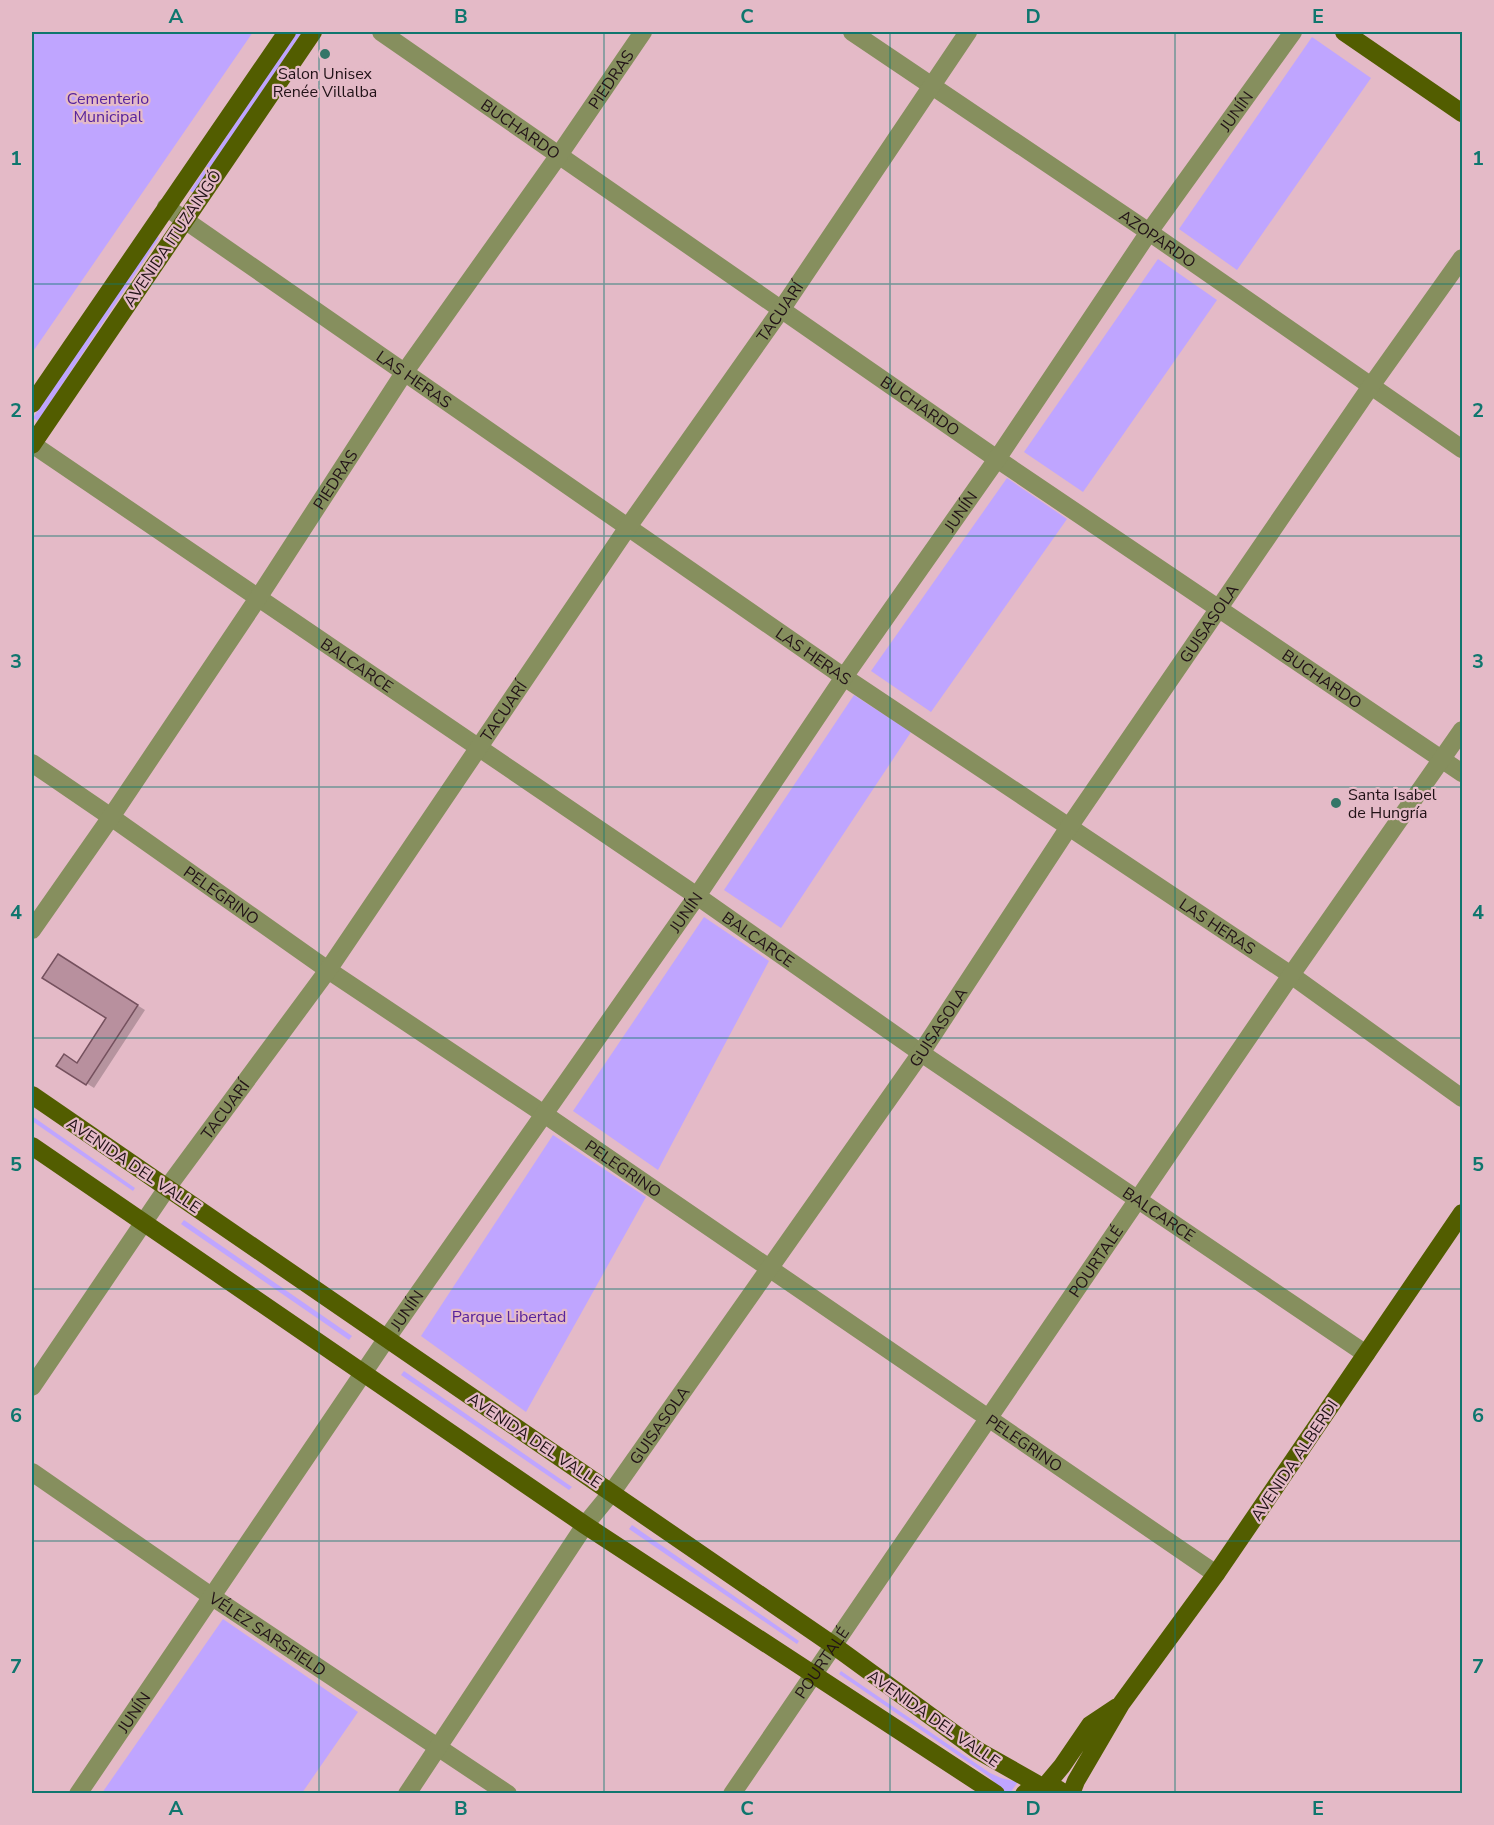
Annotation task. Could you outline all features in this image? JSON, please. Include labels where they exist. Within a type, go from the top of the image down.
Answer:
[{"type":"main road","name":"AVENIDA ITUZAINGÓ","points":[[32,404],[287,32]]},
{"type":"main road","name":"AVENIDA ITUZAINGÓ","points":[[32,444],[313,32]]},
{"type":"main road","points":[[1344,32],[1462,114]]},
{"type":"main road","name":"AVENIDA DEL VALLE","points":[[32,1095],[833,1645],[976,1750],[1036,1788],[1058,1788],[1064,1794]]},
{"type":"main road","name":"AVENIDA DEL VALLE","points":[[32,1146],[585,1525],[996,1794]]},
{"type":"main road","name":"AVENIDA ALBERDI","points":[[1071,1794],[1076,1781],[1121,1704],[1216,1574],[1462,1213]]},
{"type":"main road","name":"AVENIDA ALBERDI","points":[[1036,1788],[1062,1766],[1090,1725],[1121,1704]]},
{"type":"street","name":"BUCHARDO","points":[[381,32],[997,459],[1462,773]]},
{"type":"street","name":"PIEDRAS","points":[[32,930],[258,598],[404,373],[559,155],[643,32]]},
{"type":"street","name":"AZOPARDO","points":[[852,32],[1149,232],[1462,449]]},
{"type":"street","name":"TACUARÍ","points":[[32,1387],[167,1188],[328,970],[628,527],[781,310],[968,32]]},
{"type":"street","name":"JUNÍN","points":[[78,1794],[387,1338],[697,896],[844,677],[997,459],[1149,232],[1293,32]]},
{"type":"street","name":"LAS HERAS","points":[[166,207],[844,677],[1291,975],[1462,1098]]},
{"type":"street","name":"GUISASOLA","points":[[407,1794],[585,1525],[612,1492],[921,1053],[1069,827],[1371,386],[1462,258]]},
{"type":"street","name":"BALCARCE","points":[[32,444],[697,896],[921,1053],[1366,1354]]},
{"type":"street","name":"POURTALÉ","points":[[732,1794],[1137,1198],[1462,730]]},
{"type":"street","name":"PELEGRINO","points":[[32,764],[328,970],[544,1114],[1216,1574]]},
{"type":"street","name":"VÉLEZ SARSFIELD","points":[[32,1472],[211,1596],[508,1794]]},
{"type":"green space","name":"Cementerio Municipal","points":[[32,32],[253,32],[32,353]]},
{"type":"green space","points":[[296,32],[302,32],[194,193],[190,191]]},
{"type":"green space","points":[[1312,37],[1371,78],[1237,270],[1179,229]]},
{"type":"green space","points":[[155,235],[159,238],[38,421],[33,418]]},
{"type":"green space","points":[[1158,259],[1217,300],[1083,492],[1024,452]]},
{"type":"green space","points":[[1007,478],[1067,519],[931,712],[871,671]]},
{"type":"green space","points":[[854,695],[911,732],[781,928],[724,890]]},
{"type":"green space","points":[[704,917],[769,961],[658,1170],[573,1111]]},
{"type":"green space","points":[[32,1116],[135,1188],[133,1191],[32,1121]]},
{"type":"green space","name":"Parque Libertad","points":[[553,1135],[646,1197],[526,1412],[421,1336]]},
{"type":"green space","points":[[184,1220],[352,1336],[349,1340],[181,1224]]},
{"type":"green space","points":[[404,1371],[572,1487],[569,1490],[401,1375]]},
{"type":"green space","points":[[632,1525],[799,1641],[797,1644],[629,1529]]},
{"type":"green space","points":[[223,1619],[358,1712],[302,1793],[102,1793]]},
{"type":"green space","points":[[841,1671],[990,1773],[1018,1782],[1010,1793],[1002,1793],[988,1776],[839,1674]]},
{"type":"building","points":[[58,954],[138,1005],[86,1085],[56,1066],[64,1054],[77,1063],[106,1018],[42,978]]},
{"type":"place","name":"Salon Unisex Renée Villalba","points":[[325,54]]},
{"type":"place","name":"Santa Isabel de Hungría","points":[[1336,803]]}]
